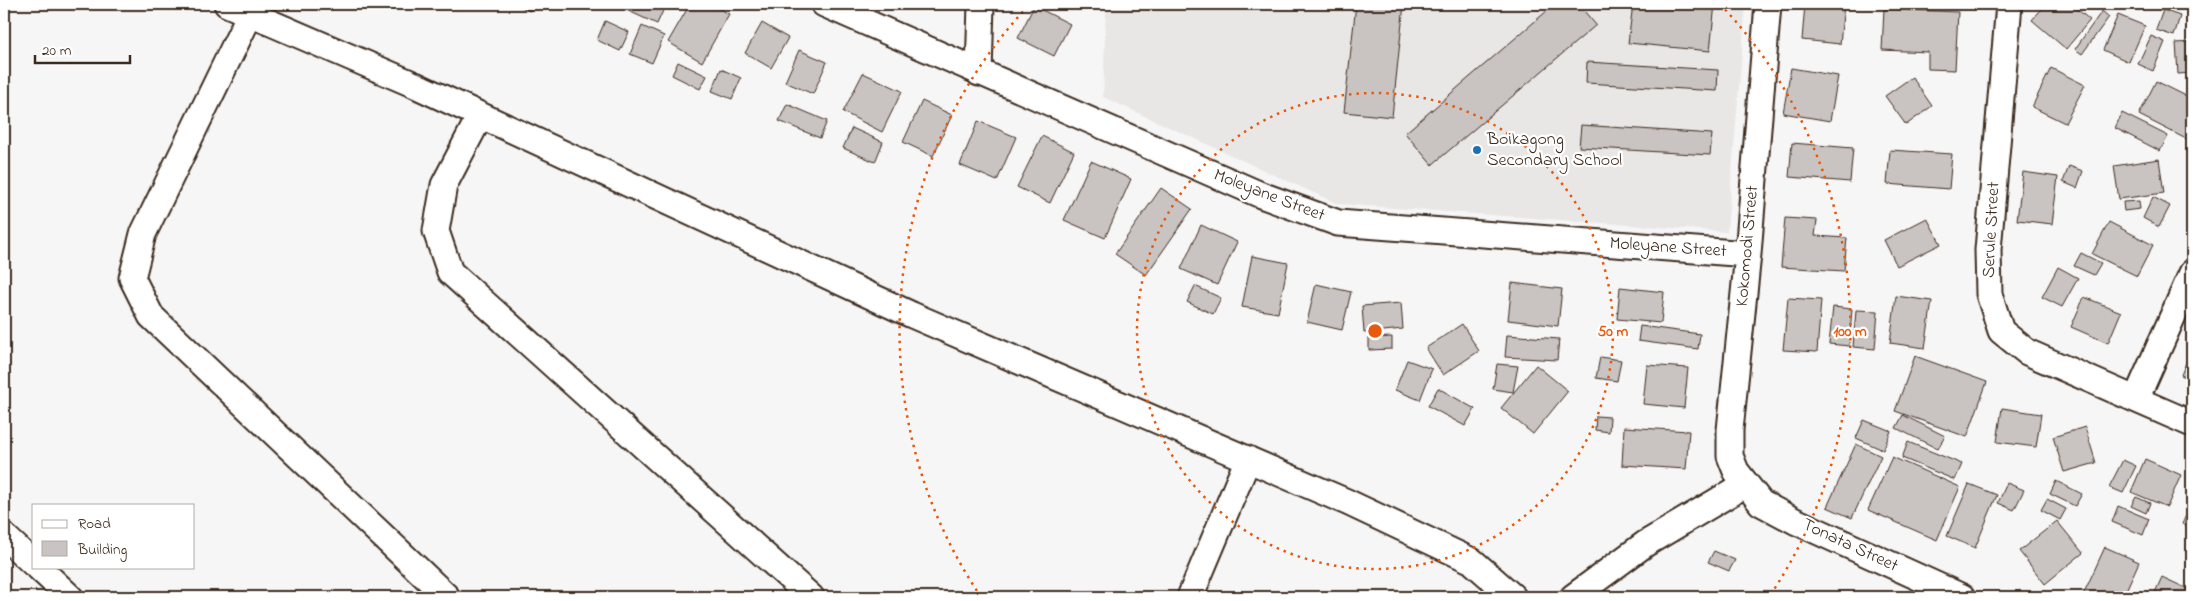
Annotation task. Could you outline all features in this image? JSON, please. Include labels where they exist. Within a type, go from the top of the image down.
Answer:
[{"type":"street","points":[[227,4],[480,116],[912,315],[1348,502],[1472,561],[1513,597]]},
{"type":"street","name":"Moleyane Street","points":[[824,4],[1260,195],[1338,223],[1748,254]]},
{"type":"street","points":[[979,73],[981,4]]},
{"type":"street","name":"Kokomodi Street","points":[[1746,484],[1736,471],[1730,456],[1730,430],[1748,254],[1768,4]]},
{"type":"street","name":"Serule Street","points":[[2009,4],[1988,250],[1989,294],[2001,331],[2027,352],[2192,424]]},
{"type":"street","points":[[250,14],[142,234],[132,278],[151,316],[447,597]]},
{"type":"street","points":[[480,116],[444,185],[436,231],[450,272],[811,597]]},
{"type":"street","points":[[2136,399],[2192,273]]},
{"type":"street","points":[[1190,597],[1248,459]]},
{"type":"street","points":[[1573,597],[1645,544],[1746,484]]},
{"type":"street","name":"Tonata Street","points":[[1746,484],[1761,503],[1795,521],[1962,597]]},
{"type":"street","points":[[4,536],[32,562]]},
{"type":"street","points":[[39,568],[70,597]]},
{"type":"shaded area","name":"Boikagong Secondary School","points":[[1106,4],[1746,4],[1727,232],[1338,204],[1103,97]]},
{"type":"building","points":[[515,4],[534,4],[530,11]]},
{"type":"building","points":[[585,4],[601,4],[599,9]]},
{"type":"building","points":[[613,4],[666,4],[657,24]]},
{"type":"building","points":[[690,4],[711,4],[729,14],[702,62],[668,42]]},
{"type":"building","points":[[1356,4],[1404,4],[1392,117],[1344,112]]},
{"type":"building","points":[[1555,4],[1578,4],[1596,25],[1432,165],[1405,133]]},
{"type":"building","points":[[1633,4],[1715,4],[1710,51],[1628,43]]},
{"type":"building","points":[[1805,4],[1844,4],[1840,44],[1802,40]]},
{"type":"building","points":[[2046,4],[2071,4],[2090,20],[2066,49],[2032,20]]},
{"type":"building","points":[[1034,6],[1070,24],[1054,56],[1018,38]]},
{"type":"building","points":[[1884,9],[1958,12],[1955,70],[1928,69],[1928,52],[1882,50]]},
{"type":"building","points":[[2163,10],[2180,16],[2174,36],[2156,30]]},
{"type":"building","points":[[2102,11],[2109,17],[2082,54],[2075,49]]},
{"type":"building","points":[[2118,15],[2145,26],[2129,62],[2103,50]]},
{"type":"building","points":[[605,21],[629,32],[620,51],[597,40]]},
{"type":"building","points":[[762,23],[788,38],[771,68],[745,53]]},
{"type":"building","points":[[642,26],[664,36],[652,63],[630,54]]},
{"type":"building","points":[[2151,36],[2165,42],[2153,71],[2138,64]]},
{"type":"building","points":[[2192,42],[2192,73],[2178,74],[2176,43]]},
{"type":"building","points":[[799,50],[827,62],[813,94],[785,82]]},
{"type":"building","points":[[678,62],[707,76],[700,89],[672,75]]},
{"type":"building","points":[[1587,62],[1718,70],[1717,91],[1586,83]]},
{"type":"building","points":[[1791,68],[1838,76],[1830,121],[1783,113]]},
{"type":"building","points":[[2051,68],[2085,85],[2065,123],[2032,107]]},
{"type":"building","points":[[721,69],[741,78],[732,99],[712,91]]},
{"type":"building","points":[[863,73],[902,91],[882,132],[843,112]]},
{"type":"building","points":[[1912,77],[1932,106],[1906,125],[1885,96]]},
{"type":"building","points":[[2156,81],[2192,99],[2192,142],[2139,115]]},
{"type":"building","points":[[922,101],[952,115],[933,156],[903,142]]},
{"type":"building","points":[[787,104],[827,121],[820,138],[779,121]]},
{"type":"building","points":[[2122,113],[2168,136],[2160,151],[2115,128]]},
{"type":"building","points":[[978,121],[1016,137],[997,181],[960,165]]},
{"type":"building","points":[[1581,125],[1712,134],[1710,155],[1579,147]]},
{"type":"building","points":[[852,128],[883,142],[875,162],[843,148]]},
{"type":"building","points":[[1042,136],[1074,152],[1050,203],[1017,187]]},
{"type":"building","points":[[1792,143],[1853,148],[1850,182],[1789,177]]},
{"type":"building","points":[[1890,150],[1952,154],[1949,189],[1887,184]]},
{"type":"building","points":[[2159,159],[2164,193],[2119,199],[2114,166]]},
{"type":"building","points":[[1091,161],[1131,179],[1105,238],[1064,220]]},
{"type":"building","points":[[2069,166],[2083,171],[2077,188],[2063,182]]},
{"type":"building","points":[[2023,172],[2058,177],[2052,224],[2017,220]]},
{"type":"building","points":[[1161,188],[1192,209],[1146,275],[1115,254]]},
{"type":"building","points":[[2153,197],[2170,206],[2159,227],[2143,218]]},
{"type":"building","points":[[2139,201],[2140,209],[2124,211],[2123,202]]},
{"type":"building","points":[[1785,218],[1817,220],[1815,236],[1847,238],[1844,271],[1781,267]]},
{"type":"building","points":[[1927,218],[1941,244],[1897,266],[1884,240]]},
{"type":"building","points":[[2109,222],[2153,245],[2137,276],[2092,254]]},
{"type":"building","points":[[1201,225],[1237,242],[1217,285],[1181,269]]},
{"type":"building","points":[[2081,253],[2101,263],[2094,275],[2074,266]]},
{"type":"building","points":[[1252,256],[1288,263],[1278,313],[1242,307]]},
{"type":"building","points":[[2058,267],[2078,278],[2062,307],[2042,297]]},
{"type":"building","points":[[1512,283],[1562,289],[1558,326],[1508,320]]},
{"type":"building","points":[[1316,284],[1351,292],[1342,330],[1307,322]]},
{"type":"building","points":[[1195,286],[1221,298],[1213,314],[1187,302]]},
{"type":"building","points":[[1620,287],[1664,292],[1661,323],[1617,319]]},
{"type":"building","points":[[1896,296],[1932,301],[1925,348],[1890,343]]},
{"type":"building","points":[[2084,297],[2121,312],[2108,343],[2071,327]]},
{"type":"building","points":[[1788,298],[1821,300],[1817,352],[1783,350]]},
{"type":"building","points":[[1401,303],[1403,329],[1364,333],[1362,306]]},
{"type":"building","points":[[1833,307],[1852,309],[1849,346],[1829,344]]},
{"type":"building","points":[[1856,310],[1878,311],[1875,349],[1853,347]]},
{"type":"building","points":[[1462,324],[1479,351],[1443,375],[1426,348]]},
{"type":"building","points":[[1640,326],[1700,334],[1698,349],[1638,341]]},
{"type":"building","points":[[1507,335],[1559,339],[1557,360],[1505,357]]},
{"type":"building","points":[[1392,337],[1392,349],[1369,350],[1369,338]]},
{"type":"building","points":[[2192,348],[2192,380],[2181,375]]},
{"type":"building","points":[[1915,356],[1987,382],[1967,437],[1895,411]]},
{"type":"building","points":[[1600,357],[1621,360],[1617,381],[1596,378]]},
{"type":"building","points":[[1407,360],[1432,369],[1420,400],[1395,390]]},
{"type":"building","points":[[1497,364],[1518,366],[1513,392],[1493,389]]},
{"type":"building","points":[[1536,365],[1568,391],[1533,434],[1501,408]]},
{"type":"building","points":[[1647,365],[1688,368],[1684,408],[1643,404]]},
{"type":"building","points":[[1438,388],[1475,409],[1465,426],[1428,406]]},
{"type":"building","points":[[2002,408],[2041,414],[2036,447],[1997,442]]},
{"type":"building","points":[[1903,415],[1945,436],[1938,449],[1896,428]]},
{"type":"building","points":[[1596,416],[1610,417],[1609,432],[1595,430]]},
{"type":"building","points":[[1864,420],[1891,431],[1883,450],[1856,438]]},
{"type":"building","points":[[1624,427],[1689,431],[1686,469],[1622,465]]},
{"type":"building","points":[[2085,427],[2096,463],[2064,472],[2053,437]]},
{"type":"building","points":[[1908,442],[1962,464],[1955,480],[1902,458]]},
{"type":"building","points":[[1856,444],[1881,456],[1852,518],[1827,507]]},
{"type":"building","points":[[1892,457],[1960,487],[1937,540],[1868,510]]},
{"type":"building","points":[[2145,459],[2181,475],[2167,507],[2131,492]]},
{"type":"building","points":[[2123,460],[2136,466],[2123,493],[2109,487]]},
{"type":"building","points":[[2056,481],[2082,494],[2075,506],[2050,494]]},
{"type":"building","points":[[2007,483],[2024,490],[2014,510],[1998,503]]},
{"type":"building","points":[[1969,484],[1997,495],[1975,548],[1947,536]]},
{"type":"building","points":[[2136,497],[2150,503],[2146,513],[2131,506]]},
{"type":"building","points":[[2047,499],[2066,509],[2060,520],[2041,510]]},
{"type":"building","points":[[2192,503],[2192,529],[2182,524]]},
{"type":"building","points":[[2118,506],[2149,519],[2143,535],[2112,522]]},
{"type":"building","points":[[2057,521],[2083,553],[2045,584],[2019,551]]},
{"type":"building","points":[[2105,547],[2139,562],[2123,597],[2082,597]]},
{"type":"building","points":[[1714,551],[1735,560],[1729,571],[1708,562]]},
{"type":"building","points":[[2162,577],[2192,591],[2192,597],[2153,597]]},
{"type":"place","name":"Boikagong Secondary School","points":[[1477,150]]}]
